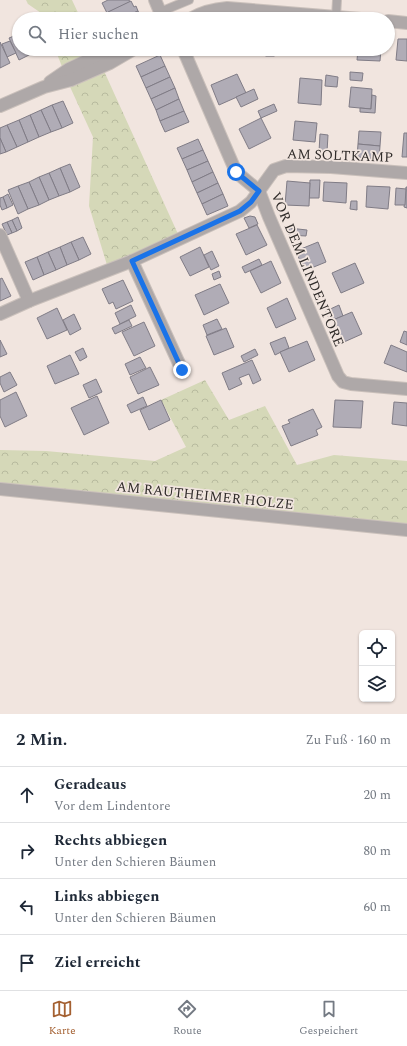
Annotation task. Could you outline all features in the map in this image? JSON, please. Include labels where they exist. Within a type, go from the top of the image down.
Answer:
[{"type":"street","points":[[155,0],[161,12]]},
{"type":"street","points":[[204,12],[228,4],[294,12]]},
{"type":"street","points":[[395,22],[407,23]]},
{"type":"street","points":[[0,106],[44,86],[69,69],[98,56]]},
{"type":"street","name":"VOR DEM LINDENTORE","points":[[185,56],[236,172],[259,191],[338,376],[343,382],[351,384],[407,389]]},
{"type":"street","name":"AM SOLTKAMP","points":[[0,314],[29,301],[132,261],[240,211],[251,202],[274,170],[286,166],[407,173]]},
{"type":"street","points":[[0,235],[29,301]]},
{"type":"street","points":[[132,261],[182,370]]},
{"type":"street","name":"AM RAUTHEIMER HOLZE","points":[[0,489],[407,530]]},
{"type":"lane","points":[[167,12],[189,0]]},
{"type":"lane","points":[[336,12],[337,0]]},
{"type":"green space","points":[[26,0],[72,0],[78,12],[40,12],[28,4]]},
{"type":"green space","points":[[58,56],[97,56],[178,234],[107,265],[89,206],[93,137]]},
{"type":"green space","points":[[205,380],[229,420],[265,406],[297,465],[334,455],[407,461],[407,525],[0,484],[0,450],[46,451],[155,461],[186,447],[161,400]]},
{"type":"building","points":[[108,0],[129,0],[130,2],[109,12],[106,12],[102,3]]},
{"type":"building","points":[[131,1],[134,7],[136,6],[138,11],[136,12],[108,12]]},
{"type":"building","points":[[12,37],[12,45],[9,38]]},
{"type":"building","points":[[398,39],[407,39],[407,61],[396,60]]},
{"type":"building","points":[[10,41],[12,45],[12,55],[7,57],[2,44]]},
{"type":"building","points":[[0,42],[10,63],[0,68]]},
{"type":"building","points":[[17,56],[27,56],[19,60]]},
{"type":"building","points":[[160,56],[165,66],[141,77],[136,66]]},
{"type":"building","points":[[357,56],[380,56],[380,61],[357,60]]},
{"type":"building","points":[[165,66],[170,77],[146,88],[141,77]]},
{"type":"building","points":[[350,72],[363,73],[362,81],[350,80]]},
{"type":"building","points":[[237,74],[246,93],[219,105],[211,85]]},
{"type":"building","points":[[326,75],[338,77],[337,87],[325,86]]},
{"type":"building","points":[[170,77],[175,88],[151,99],[146,88]]},
{"type":"building","points":[[300,78],[322,80],[321,105],[298,103]]},
{"type":"building","points":[[351,87],[372,89],[371,109],[349,107]]},
{"type":"building","points":[[175,88],[179,99],[156,110],[151,99]]},
{"type":"building","points":[[254,89],[258,99],[241,107],[236,97]]},
{"type":"building","points":[[372,95],[376,96],[375,113],[360,112],[360,108],[371,109]]},
{"type":"building","points":[[179,99],[184,111],[160,121],[156,110]]},
{"type":"building","points":[[63,101],[73,123],[62,128],[52,105]]},
{"type":"building","points":[[274,104],[277,111],[261,118],[258,111]]},
{"type":"building","points":[[52,105],[62,128],[51,132],[41,110]]},
{"type":"building","points":[[41,110],[51,132],[39,137],[30,115]]},
{"type":"building","points":[[184,111],[189,122],[165,132],[160,121]]},
{"type":"building","points":[[30,115],[39,137],[28,142],[19,120]]},
{"type":"building","points":[[261,118],[271,138],[249,149],[239,129]]},
{"type":"building","points":[[19,120],[28,142],[17,147],[7,125]]},
{"type":"building","points":[[295,121],[317,123],[315,142],[293,140]]},
{"type":"building","points":[[7,125],[17,147],[6,152],[0,138],[0,128]]},
{"type":"building","points":[[359,131],[381,132],[380,146],[358,144]]},
{"type":"building","points":[[404,133],[407,133],[407,157],[402,157]]},
{"type":"building","points":[[320,134],[328,135],[327,152],[319,152]]},
{"type":"building","points":[[0,138],[6,152],[0,154]]},
{"type":"building","points":[[198,139],[203,150],[182,159],[177,148]]},
{"type":"building","points":[[358,144],[380,146],[379,159],[357,157]]},
{"type":"building","points":[[203,150],[208,161],[187,170],[182,159]]},
{"type":"building","points":[[208,161],[213,172],[192,182],[187,170]]},
{"type":"building","points":[[70,164],[80,187],[70,192],[60,168]]},
{"type":"building","points":[[60,168],[70,192],[59,196],[49,173]]},
{"type":"building","points":[[213,172],[218,183],[197,193],[192,182]]},
{"type":"building","points":[[49,173],[59,196],[49,200],[39,177]]},
{"type":"building","points":[[39,177],[49,200],[39,205],[29,182]]},
{"type":"building","points":[[310,180],[320,180],[319,198],[309,198]]},
{"type":"building","points":[[287,181],[310,183],[309,206],[285,205]]},
{"type":"building","points":[[29,182],[39,205],[28,209],[18,186]]},
{"type":"building","points":[[324,182],[347,183],[346,203],[323,201]]},
{"type":"building","points":[[218,183],[223,194],[202,204],[197,193]]},
{"type":"building","points":[[18,186],[28,209],[18,214],[8,190]]},
{"type":"building","points":[[367,186],[390,187],[388,209],[366,207]]},
{"type":"building","points":[[407,187],[407,208],[404,207]]},
{"type":"building","points":[[396,188],[406,189],[405,205],[395,205]]},
{"type":"building","points":[[8,194],[13,205],[7,208],[3,197]]},
{"type":"building","points":[[223,194],[228,206],[207,215],[202,204]]},
{"type":"building","points":[[3,197],[7,208],[2,210],[0,198]]},
{"type":"building","points":[[351,201],[357,201],[357,210],[350,209]]},
{"type":"building","points":[[250,216],[255,217],[258,224],[249,228],[244,218]]},
{"type":"building","points":[[18,217],[22,228],[17,231],[12,220]]},
{"type":"building","points":[[12,220],[17,231],[12,233],[7,222]]},
{"type":"building","points":[[7,222],[12,233],[7,235],[2,224]]},
{"type":"building","points":[[257,225],[267,245],[246,255],[236,234]]},
{"type":"building","points":[[289,228],[307,230],[306,236],[289,235]]},
{"type":"building","points":[[83,237],[91,254],[79,260],[71,242]]},
{"type":"building","points":[[71,242],[79,260],[67,265],[60,247]]},
{"type":"building","points":[[318,242],[326,262],[304,271],[296,251]]},
{"type":"building","points":[[60,247],[67,265],[56,270],[48,252]]},
{"type":"building","points":[[200,247],[209,267],[190,276],[180,257]]},
{"type":"building","points":[[212,251],[219,266],[211,270],[204,255]]},
{"type":"building","points":[[48,252],[56,270],[44,275],[37,257]]},
{"type":"building","points":[[37,257],[44,275],[33,280],[25,262]]},
{"type":"building","points":[[259,259],[262,265],[245,273],[242,267]]},
{"type":"building","points":[[271,261],[281,283],[261,293],[250,271]]},
{"type":"building","points":[[355,263],[364,283],[341,293],[332,273]]},
{"type":"building","points":[[219,271],[221,277],[214,280],[212,274]]},
{"type":"building","points":[[2,278],[11,296],[0,301],[0,279]]},
{"type":"building","points":[[123,280],[133,301],[116,309],[113,302],[109,304],[102,289]]},
{"type":"building","points":[[220,284],[229,303],[204,315],[195,295]]},
{"type":"building","points":[[287,298],[296,319],[276,328],[267,308]]},
{"type":"building","points":[[131,305],[136,316],[120,324],[115,313]]},
{"type":"building","points":[[339,305],[343,316],[330,321],[326,311]]},
{"type":"building","points":[[57,308],[67,330],[47,339],[37,318]]},
{"type":"building","points":[[352,312],[362,334],[344,342],[333,320]]},
{"type":"building","points":[[74,314],[81,329],[70,335],[63,320]]},
{"type":"building","points":[[217,319],[222,329],[207,335],[203,325]]},
{"type":"building","points":[[129,320],[132,326],[115,334],[112,328]]},
{"type":"building","points":[[144,322],[155,346],[134,356],[122,332]]},
{"type":"building","points":[[226,328],[234,347],[214,355],[206,336]]},
{"type":"building","points":[[404,331],[407,332],[407,345],[400,342]]},
{"type":"building","points":[[285,337],[289,348],[275,355],[270,343]]},
{"type":"building","points":[[0,340],[7,354],[0,357]]},
{"type":"building","points":[[307,341],[315,360],[289,372],[280,352]]},
{"type":"building","points":[[391,345],[407,352],[407,372],[384,363]]},
{"type":"building","points":[[83,348],[87,357],[80,361],[75,352]]},
{"type":"building","points":[[255,349],[258,355],[244,362],[241,356]]},
{"type":"building","points":[[70,355],[79,374],[55,384],[47,366]]},
{"type":"building","points":[[140,357],[146,368],[130,375],[125,364]]},
{"type":"building","points":[[252,360],[261,380],[253,384],[249,374],[239,378],[242,384],[229,390],[222,373]]},
{"type":"building","points":[[150,367],[159,385],[138,394],[130,377]]},
{"type":"building","points":[[10,372],[17,385],[4,392],[0,383],[0,377]]},
{"type":"building","points":[[96,379],[102,392],[89,398],[83,385]]},
{"type":"building","points":[[16,392],[27,416],[5,427],[0,416],[0,400]]},
{"type":"building","points":[[97,396],[109,423],[84,435],[71,408]]},
{"type":"building","points":[[143,397],[147,406],[131,413],[127,405]]},
{"type":"building","points":[[161,400],[170,420],[149,430],[140,410]]},
{"type":"building","points":[[335,400],[363,401],[361,428],[333,427]]},
{"type":"building","points":[[394,402],[407,403],[407,426],[392,424]]},
{"type":"building","points":[[313,409],[322,427],[316,430],[318,435],[291,446],[282,426],[290,423],[288,420]]},
{"type":"route","points":[[182,370],[132,261],[240,211],[251,202],[259,191],[236,172]]}]
